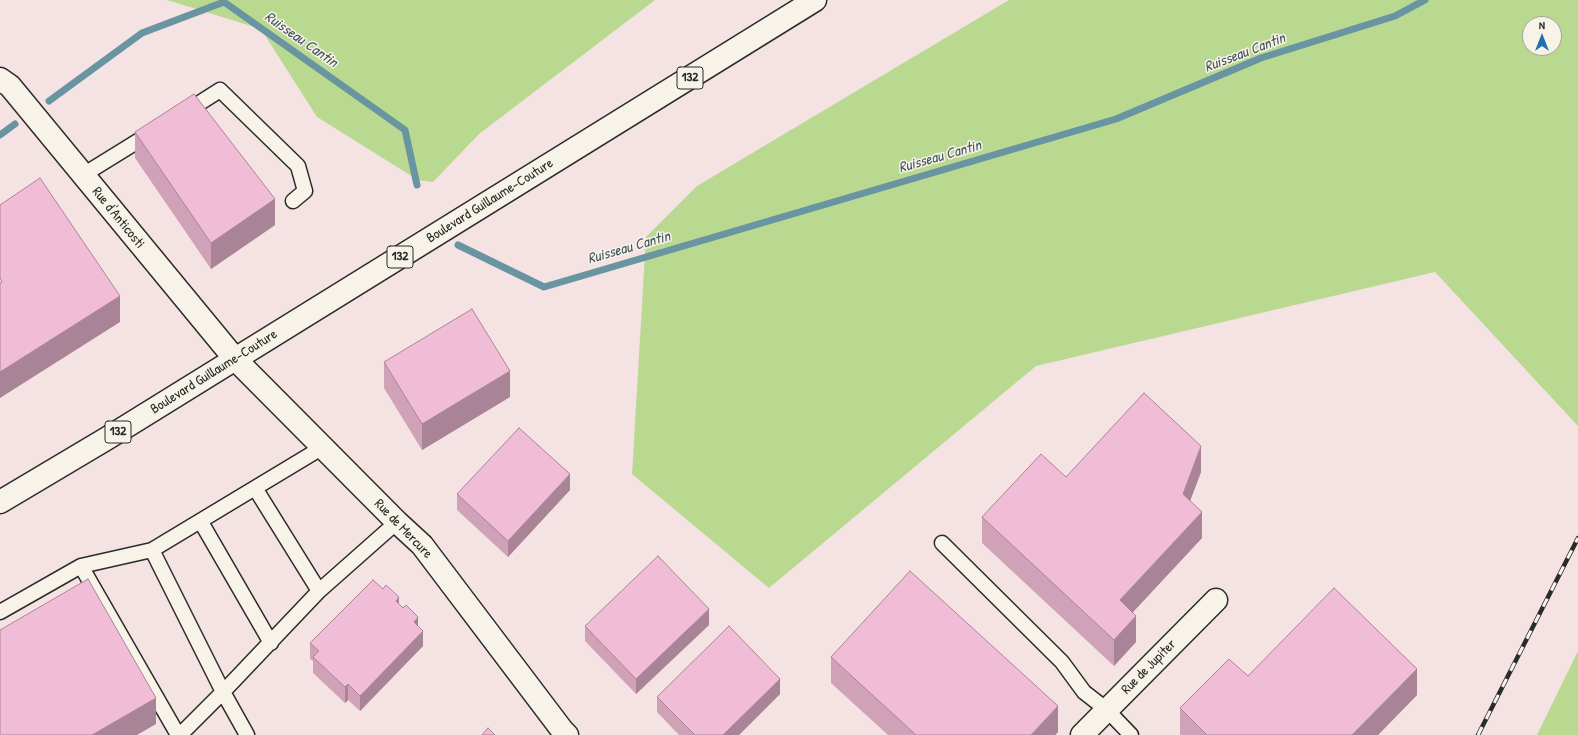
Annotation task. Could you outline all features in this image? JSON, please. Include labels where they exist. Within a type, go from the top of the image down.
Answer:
[{"type":"street","name":"Boulevard Guillaume-Couture","points":[[0,502],[235,360],[815,0]]},
{"type":"street","name":"Rue d'Anticosti","points":[[0,79],[10,86],[235,360]]},
{"type":"street","name":"Rue de Mercure","points":[[235,360],[397,522],[422,545],[567,735]]},
{"type":"street","name":"Rue de Jupiter","points":[[1082,735],[1216,600]]},
{"type":"lane","points":[[174,118],[220,90],[298,166],[305,191],[293,201]]},
{"type":"lane","points":[[83,175],[161,127]]},
{"type":"lane","points":[[0,612],[81,566],[152,550],[201,522],[323,447]]},
{"type":"lane","points":[[255,488],[319,591]]},
{"type":"lane","points":[[201,522],[271,643]]},
{"type":"lane","points":[[81,566],[179,735],[271,643],[319,591],[397,522]]},
{"type":"lane","points":[[942,544],[1062,662],[1084,692],[1107,710],[1131,735]]},
{"type":"lane","points":[[152,550],[246,735]]},
{"type":"green space","points":[[167,0],[655,0],[479,134],[433,182],[418,180],[317,117],[261,29]]},
{"type":"green space","points":[[1009,0],[1578,0],[1578,426],[1435,272],[1036,366],[769,588],[632,474],[646,237],[697,186]]},
{"type":"green space","points":[[1578,651],[1578,735],[1537,735]]},
{"type":"building","points":[[194,94],[275,199],[211,243],[135,132]]},
{"type":"building","points":[[40,178],[120,296],[0,372],[0,283],[2,282],[0,278],[0,205]]},
{"type":"building","points":[[472,309],[510,371],[422,424],[384,362]]},
{"type":"building","points":[[1144,393],[1201,446],[1183,494],[1202,512],[1120,600],[1136,616],[1114,640],[982,517],[1041,454],[1066,477]]},
{"type":"building","points":[[519,428],[570,474],[508,541],[457,494]]},
{"type":"building","points":[[658,556],[709,609],[636,679],[585,626]]},
{"type":"building","points":[[910,571],[1058,706],[1031,735],[916,735],[831,657]]},
{"type":"building","points":[[88,579],[156,698],[92,735],[0,735],[0,630]]},
{"type":"building","points":[[373,580],[383,589],[386,585],[399,597],[396,601],[403,608],[406,605],[418,617],[414,622],[423,631],[360,696],[348,684],[345,687],[313,657],[319,651],[310,643]]},
{"type":"building","points":[[1334,588],[1417,669],[1352,735],[1207,735],[1180,708],[1229,659],[1248,676]]},
{"type":"building","points":[[729,626],[780,679],[723,735],[695,735],[657,697]]},
{"type":"building","points":[[488,728],[495,735],[482,735]]},
{"type":"waterway","name":"Ruisseau Cantin","points":[[458,245],[544,287],[1116,119],[1261,58],[1395,16],[1425,0]]},
{"type":"waterway","name":"Ruisseau Cantin","points":[[49,101],[142,33],[224,2],[405,130],[417,185]]},
{"type":"waterway","name":"Ruisseau Cantin","points":[[0,135],[15,124]]},
{"type":"railway","points":[[1478,735],[1578,538]]}]
